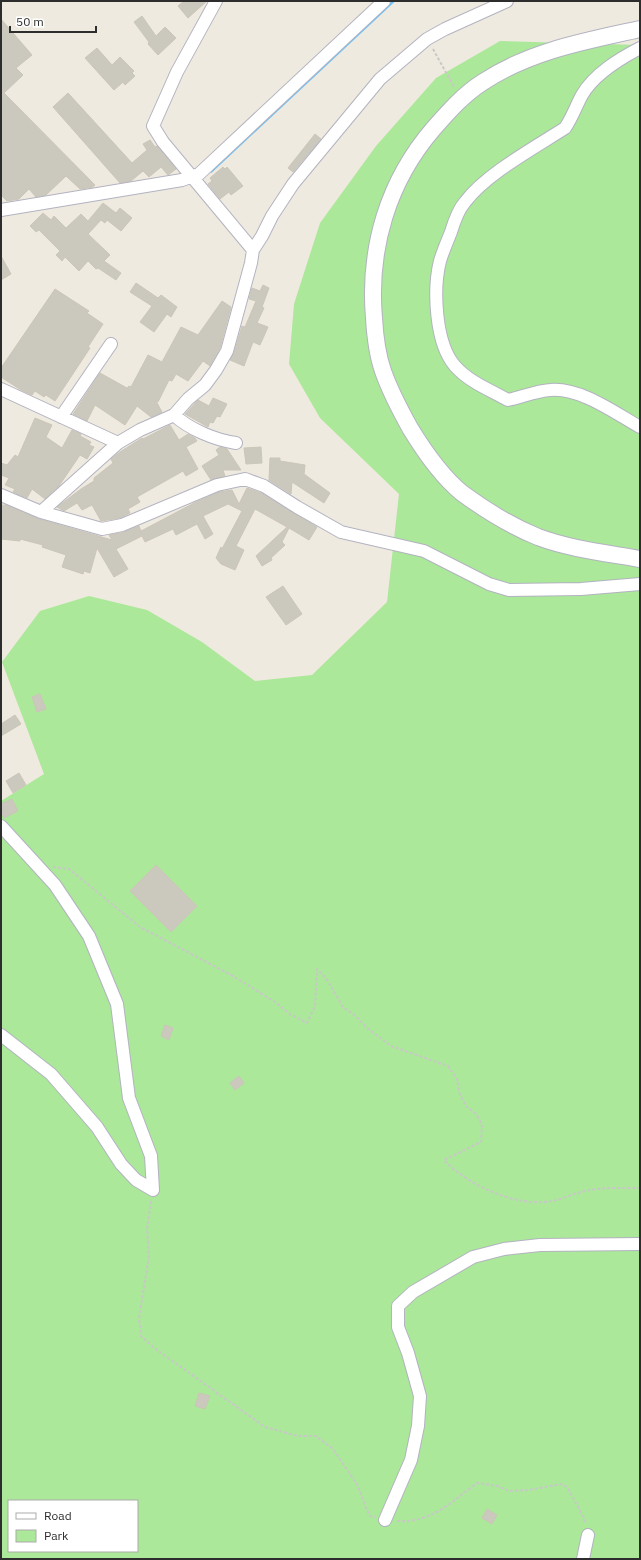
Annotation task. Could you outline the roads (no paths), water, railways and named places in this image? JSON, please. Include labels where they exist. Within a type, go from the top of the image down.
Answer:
[{"type":"street","points":[[216,1],[177,72],[153,126],[163,142],[253,250]]},
{"type":"street","points":[[1,210],[194,180],[384,1]]},
{"type":"street","points":[[41,512],[118,443],[140,430],[174,415],[188,399],[205,385],[227,351],[253,250],[293,184],[380,79],[427,40],[445,29],[507,1]]},
{"type":"street","points":[[640,29],[586,41],[526,59],[482,82],[461,99],[424,140],[407,166],[394,191],[384,216],[378,240],[373,271],[372,302],[375,336],[382,370],[398,407],[415,436],[437,467],[461,492],[499,518],[539,537],[580,549],[640,559]]},
{"type":"street","points":[[640,48],[620,59],[594,80],[582,94],[570,122],[565,128],[488,179],[464,202],[455,220],[440,260],[437,279],[436,304],[442,341],[454,365],[468,379],[508,400],[551,390],[571,392],[604,406],[640,427]]},
{"type":"street","points":[[61,417],[111,344]]},
{"type":"street","points":[[1,389],[118,443]]},
{"type":"street","points":[[174,415],[181,422],[214,437],[236,443]]},
{"type":"street","points":[[1,495],[41,512],[102,529],[122,525],[217,485],[245,479],[264,486],[341,532],[424,551],[489,584],[509,590],[581,589],[640,584]]},
{"type":"street","points":[[1,826],[55,884],[89,936],[116,1004],[129,1098],[151,1156],[153,1190],[136,1180],[122,1164],[97,1127],[51,1074],[1,1035]]},
{"type":"street","points":[[384,1520],[411,1460],[418,1426],[420,1396],[408,1353],[398,1326],[398,1306],[413,1292],[473,1257],[504,1249],[540,1245],[640,1244]]},
{"type":"street","points":[[583,1559],[588,1535]]},
{"type":"waterway","points":[[211,171],[393,1]]}]
